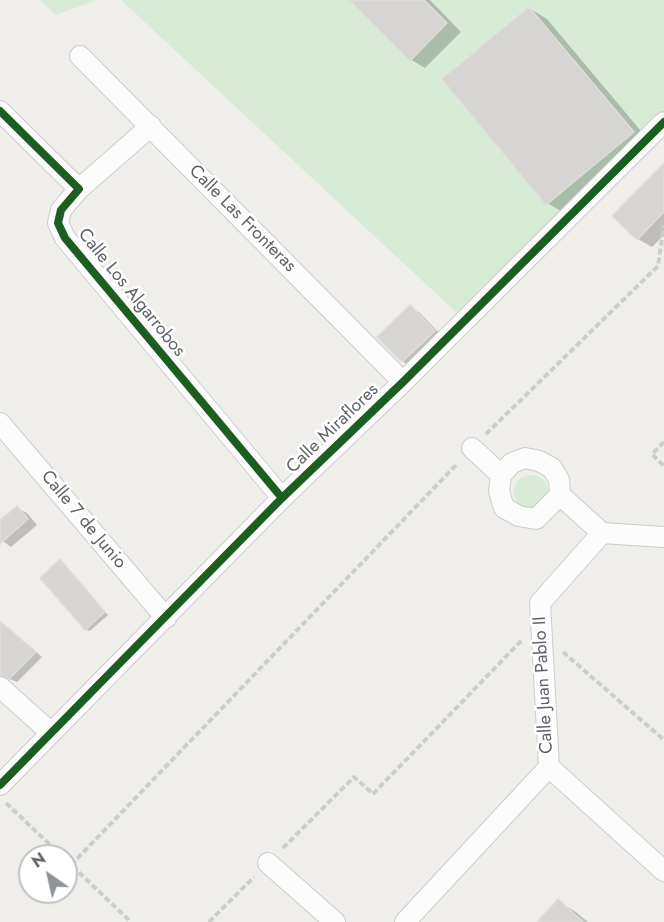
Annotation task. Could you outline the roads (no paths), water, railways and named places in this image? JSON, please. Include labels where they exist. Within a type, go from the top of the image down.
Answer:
[{"type":"street","name":"Calle Las Fronteras","points":[[80,56],[403,382]]},
{"type":"street","points":[[0,111],[80,189]]},
{"type":"street","name":"Calle Miraflores","points":[[0,785],[282,498],[403,382],[664,122]]},
{"type":"street","name":"Calle Los Algarrobos","points":[[151,126],[80,189],[61,210],[58,223],[65,238],[282,498]]},
{"type":"street","name":"Calle 7 de Junio","points":[[0,423],[166,618]]},
{"type":"street","points":[[472,448],[501,475]]},
{"type":"street","points":[[560,495],[536,519],[519,516],[504,508],[499,491],[501,475],[512,463],[525,458],[539,461],[552,468],[559,480],[560,495],[602,533],[664,537]]},
{"type":"street","name":"Calle Juan Pablo II","points":[[602,533],[540,603],[549,767],[664,871]]},
{"type":"street","points":[[0,687],[50,732]]},
{"type":"street","points":[[405,922],[549,767]]},
{"type":"street","points":[[268,863],[335,922]]}]
